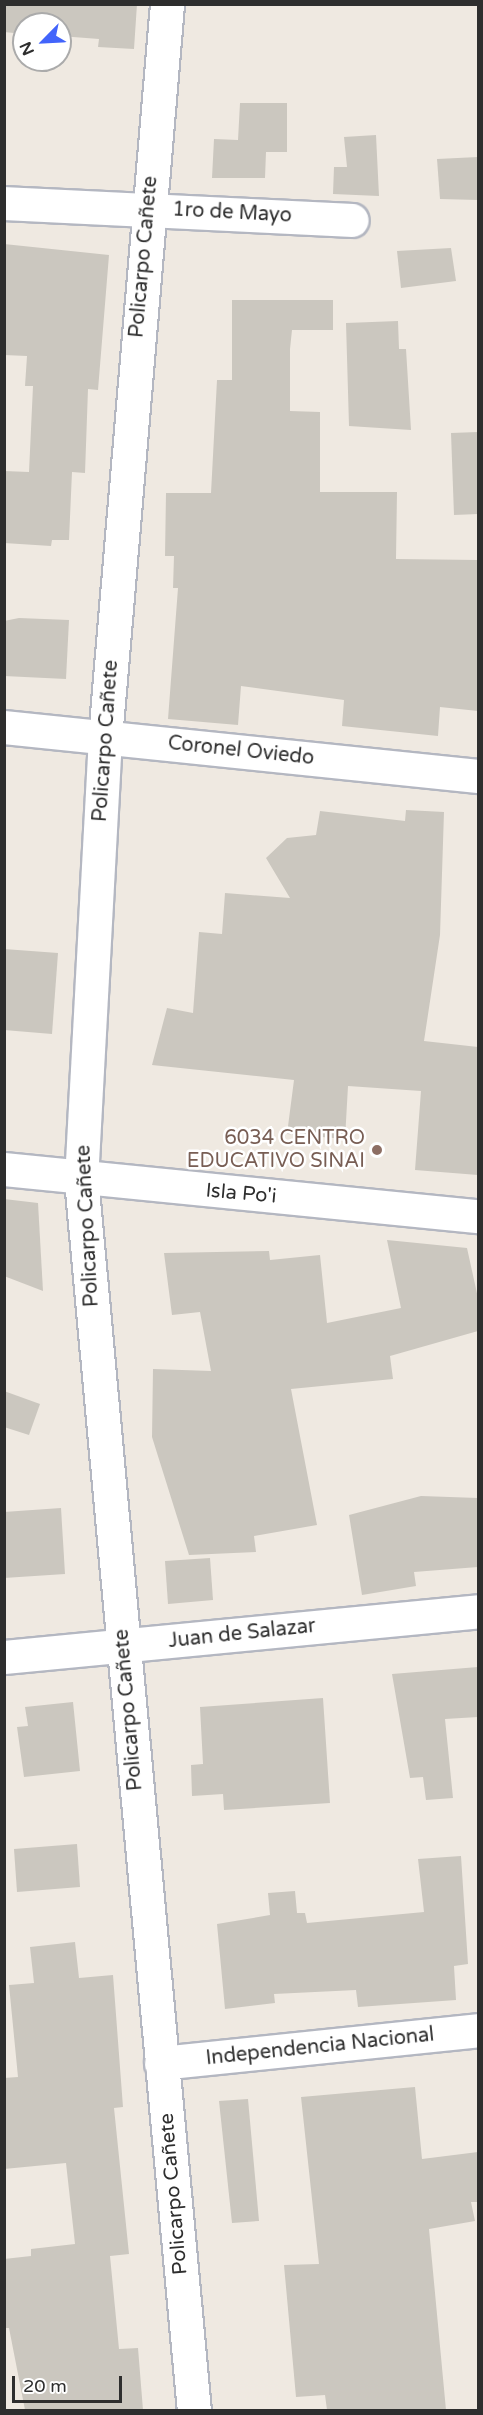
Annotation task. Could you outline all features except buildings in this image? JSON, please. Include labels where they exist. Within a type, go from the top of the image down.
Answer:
[{"type":"street","name":"Policarpo Cañete","points":[[167,4],[105,737],[81,1179],[194,2410]]},
{"type":"street","name":"1ro de Mayo","points":[[4,203],[352,220]]},
{"type":"street","name":"Coronel Oviedo","points":[[4,727],[478,776]]},
{"type":"street","name":"Isla Po'i","points":[[4,1169],[81,1179],[478,1216]]},
{"type":"street","name":"Juan de Salazar","points":[[4,1657],[478,1611]]},
{"type":"street","name":"Independencia Nacional","points":[[161,2063],[478,2030]]},
{"type":"place","name":"6034 CENTRO EDUCATIVO SINAI","points":[[377,1150]]}]
